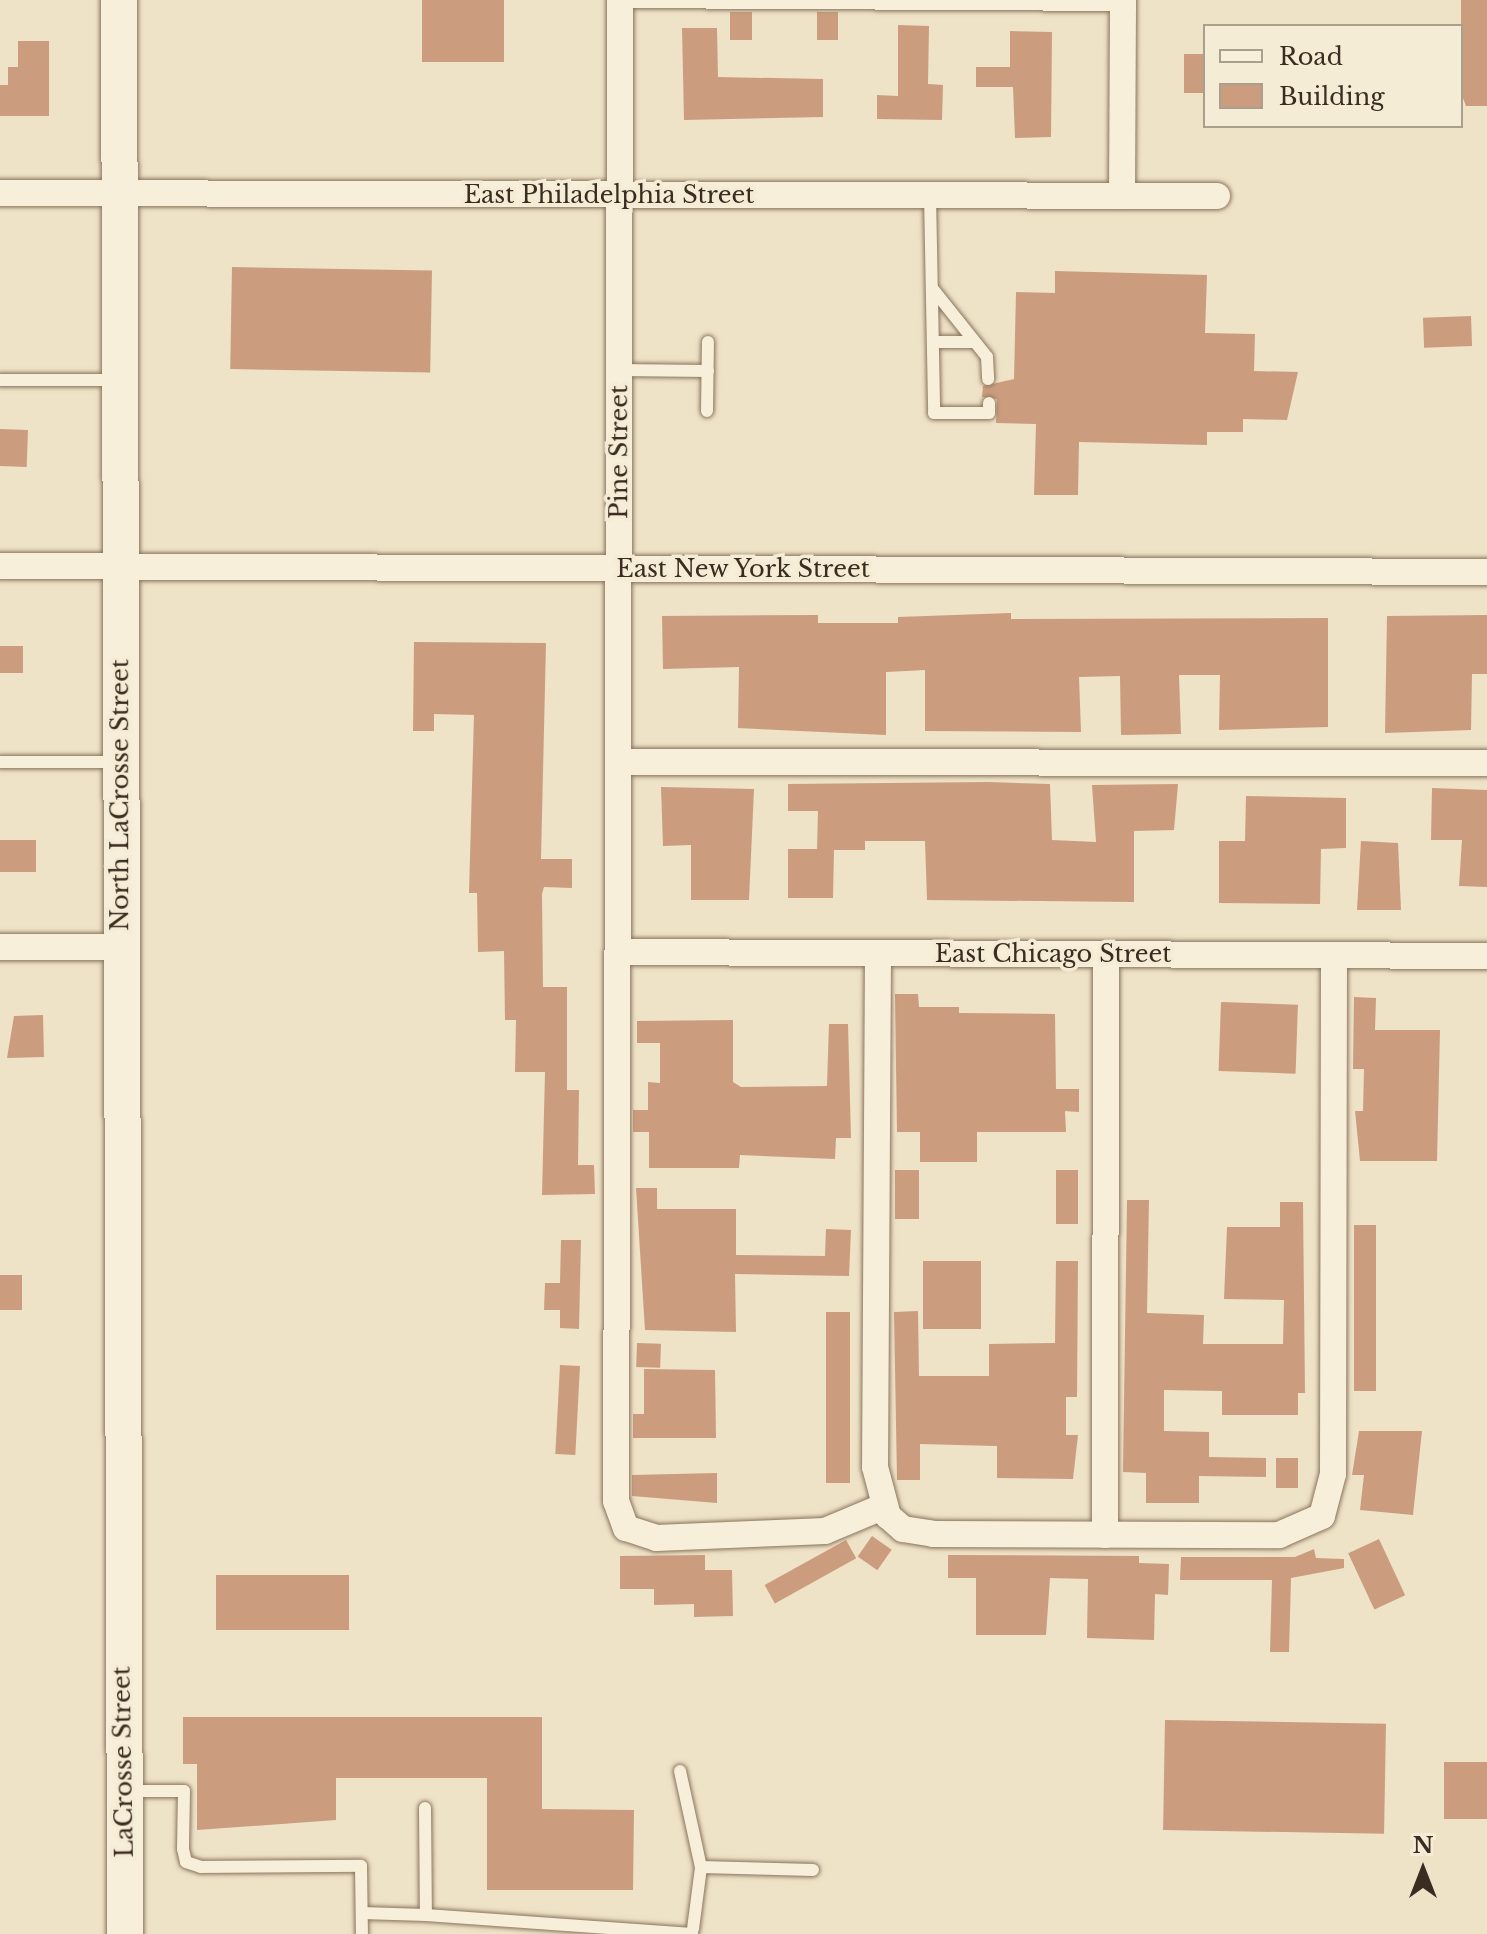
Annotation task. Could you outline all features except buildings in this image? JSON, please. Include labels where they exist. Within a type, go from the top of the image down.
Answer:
[{"type":"main road","name":"North LaCrosse Street","points":[[119,0],[120,1590]]},
{"type":"main road","name":"LaCrosse Street","points":[[120,1590],[125,1934]]},
{"type":"street","name":"Pine Street","points":[[620,1],[619,1517],[626,1528],[656,1538],[803,1534],[882,1507]]},
{"type":"street","points":[[1122,196],[1123,3]]},
{"type":"street","name":"East Philadelphia Street","points":[[0,193],[1217,196]]},
{"type":"street","name":"East New York Street","points":[[0,566],[1487,572]]},
{"type":"street","points":[[618,762],[1487,763]]},
{"type":"street","points":[[0,947],[120,947]]},
{"type":"street","name":"East Chicago Street","points":[[618,952],[1487,956]]},
{"type":"street","points":[[878,953],[875,1467],[882,1507],[914,1533],[1105,1535],[1279,1535],[1310,1526],[1328,1505],[1334,955]]},
{"type":"street","points":[[1105,1535],[1106,954]]},
{"type":"lane","points":[[620,1],[1123,3]]},
{"type":"lane","points":[[930,195],[934,413],[989,413],[989,403]]},
{"type":"lane","points":[[932,288],[987,357],[988,379]]},
{"type":"lane","points":[[707,411],[708,342]]},
{"type":"lane","points":[[933,342],[974,342]]},
{"type":"lane","points":[[619,370],[708,371]]},
{"type":"lane","points":[[0,380],[119,380]]},
{"type":"lane","points":[[0,762],[120,762]]},
{"type":"lane","points":[[362,1913],[692,1932],[701,1867],[680,1771]]},
{"type":"lane","points":[[123,1791],[184,1791],[183,1849],[186,1862],[201,1867],[361,1866],[362,1934]]},
{"type":"lane","points":[[425,1808],[426,1915]]},
{"type":"lane","points":[[701,1867],[813,1870]]}]
